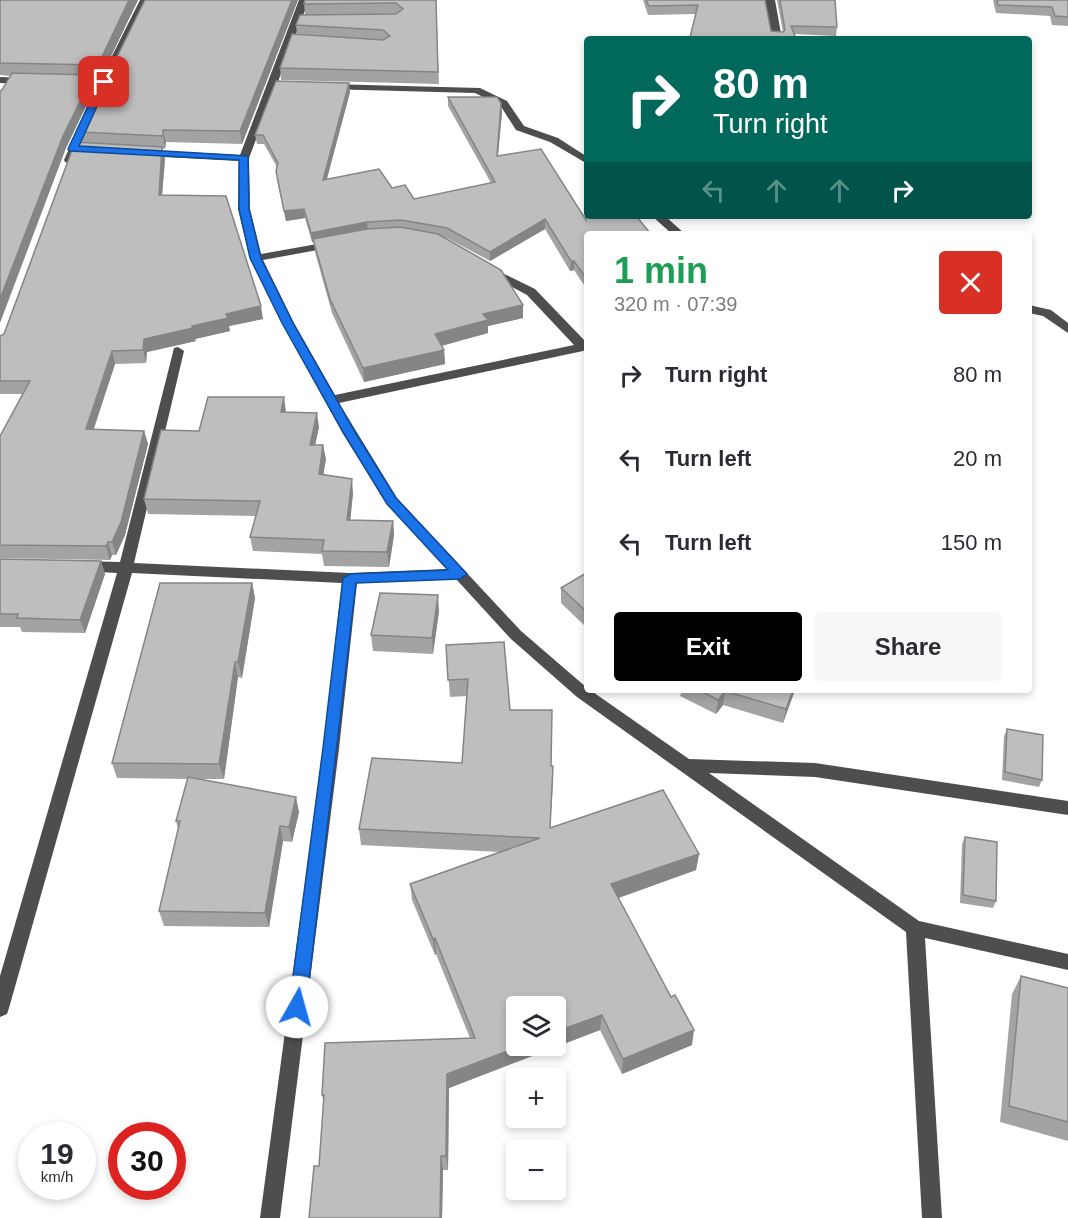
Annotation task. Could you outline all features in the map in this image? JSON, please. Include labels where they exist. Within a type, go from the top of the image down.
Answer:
[{"type":"street","points":[[65,171],[79,149],[98,82],[145,0]]},
{"type":"street","points":[[304,0],[302,21],[278,85],[244,158],[244,209],[256,258],[288,323],[392,501],[516,635],[583,693],[915,928],[1068,962]]},
{"type":"street","points":[[770,0],[776,36]]},
{"type":"street","points":[[5,84],[33,81]]},
{"type":"street","points":[[319,86],[476,90],[492,95],[507,104],[520,128],[554,140],[584,159]]},
{"type":"street","points":[[130,152],[244,158]]},
{"type":"street","points":[[662,219],[676,231]]},
{"type":"street","points":[[256,258],[346,241]]},
{"type":"street","points":[[478,263],[531,292],[584,346]]},
{"type":"street","points":[[1032,310],[1047,313],[1068,329]]},
{"type":"street","points":[[332,400],[584,347]]},
{"type":"street","points":[[0,1008],[126,567],[178,351]]},
{"type":"street","points":[[69,566],[350,578],[460,574]]},
{"type":"street","points":[[270,1218],[331,748],[350,578]]},
{"type":"street","points":[[688,766],[815,770],[1068,808]]},
{"type":"street","points":[[915,928],[932,1218]]},
{"type":"building","points":[[0,0],[129,0],[98,65],[0,63]]},
{"type":"building","points":[[145,0],[292,0],[240,131],[163,130],[163,136],[80,132]]},
{"type":"building","points":[[305,0],[436,0],[438,72],[280,68],[292,34],[383,40],[390,36],[383,30],[296,25],[300,15],[396,14],[403,9],[396,3],[304,4]]},
{"type":"building","points":[[646,0],[765,0],[771,31],[783,32],[785,30],[780,0],[835,0],[837,27],[791,26],[795,36],[690,36],[698,5],[649,6]]},
{"type":"building","points":[[997,0],[1068,0],[1068,17],[1055,16],[1052,7],[998,5]]},
{"type":"building","points":[[12,73],[93,75],[63,136],[0,299],[0,91]]},
{"type":"building","points":[[276,81],[349,83],[323,180],[379,169],[392,188],[405,185],[414,199],[495,182],[448,97],[497,97],[501,103],[497,156],[541,149],[584,219],[638,219],[648,231],[584,231],[584,275],[574,261],[571,261],[545,219],[490,252],[447,228],[401,220],[367,222],[311,233],[304,209],[284,211],[276,171],[278,163],[263,135],[255,135]]},
{"type":"building","points":[[75,142],[162,147],[159,195],[226,196],[261,306],[226,314],[228,318],[192,326],[193,328],[144,339],[143,350],[112,351],[86,429],[144,431],[121,522],[112,542],[108,542],[106,546],[0,545],[0,436],[30,381],[0,381],[0,336],[4,334]]},
{"type":"building","points":[[400,227],[438,234],[501,270],[523,305],[483,314],[488,320],[435,334],[444,350],[363,368],[330,299],[313,239],[367,229]]},
{"type":"building","points":[[208,397],[284,397],[281,412],[317,413],[310,445],[323,445],[319,474],[352,479],[347,520],[393,521],[387,552],[322,551],[324,540],[250,537],[260,501],[144,499],[161,430],[199,431]]},
{"type":"building","points":[[0,559],[101,561],[80,620],[17,618],[18,614],[0,614]]},
{"type":"building","points":[[584,574],[584,609],[561,588]]},
{"type":"building","points":[[160,583],[252,583],[238,662],[235,662],[219,764],[112,763]]},
{"type":"building","points":[[380,593],[438,595],[432,638],[371,635]]},
{"type":"building","points":[[504,642],[510,710],[552,710],[551,766],[553,766],[550,828],[663,790],[699,854],[611,884],[671,997],[675,995],[694,1030],[623,1059],[602,1015],[566,1028],[566,996],[506,996],[506,1052],[447,1074],[446,1156],[441,1156],[440,1218],[309,1218],[314,1166],[319,1166],[325,1043],[475,1038],[435,938],[433,939],[410,884],[540,838],[359,829],[372,758],[462,763],[468,679],[448,680],[446,645]]},
{"type":"building","points":[[705,693],[723,693],[718,700]]},
{"type":"building","points":[[732,693],[792,693],[786,709]]},
{"type":"building","points":[[1007,729],[1043,735],[1042,780],[1005,772]]},
{"type":"building","points":[[188,777],[296,797],[289,827],[280,826],[265,913],[159,911],[180,821],[176,821]]},
{"type":"building","points":[[965,837],[997,842],[996,901],[963,895]]},
{"type":"building","points":[[1021,976],[1068,988],[1068,1122],[1009,1106]]},
{"type":"route","points":[[104,82],[73,149],[244,158],[244,209],[256,258],[288,323],[349,432],[392,501],[460,574],[350,578],[331,748],[297,1007]]}]
